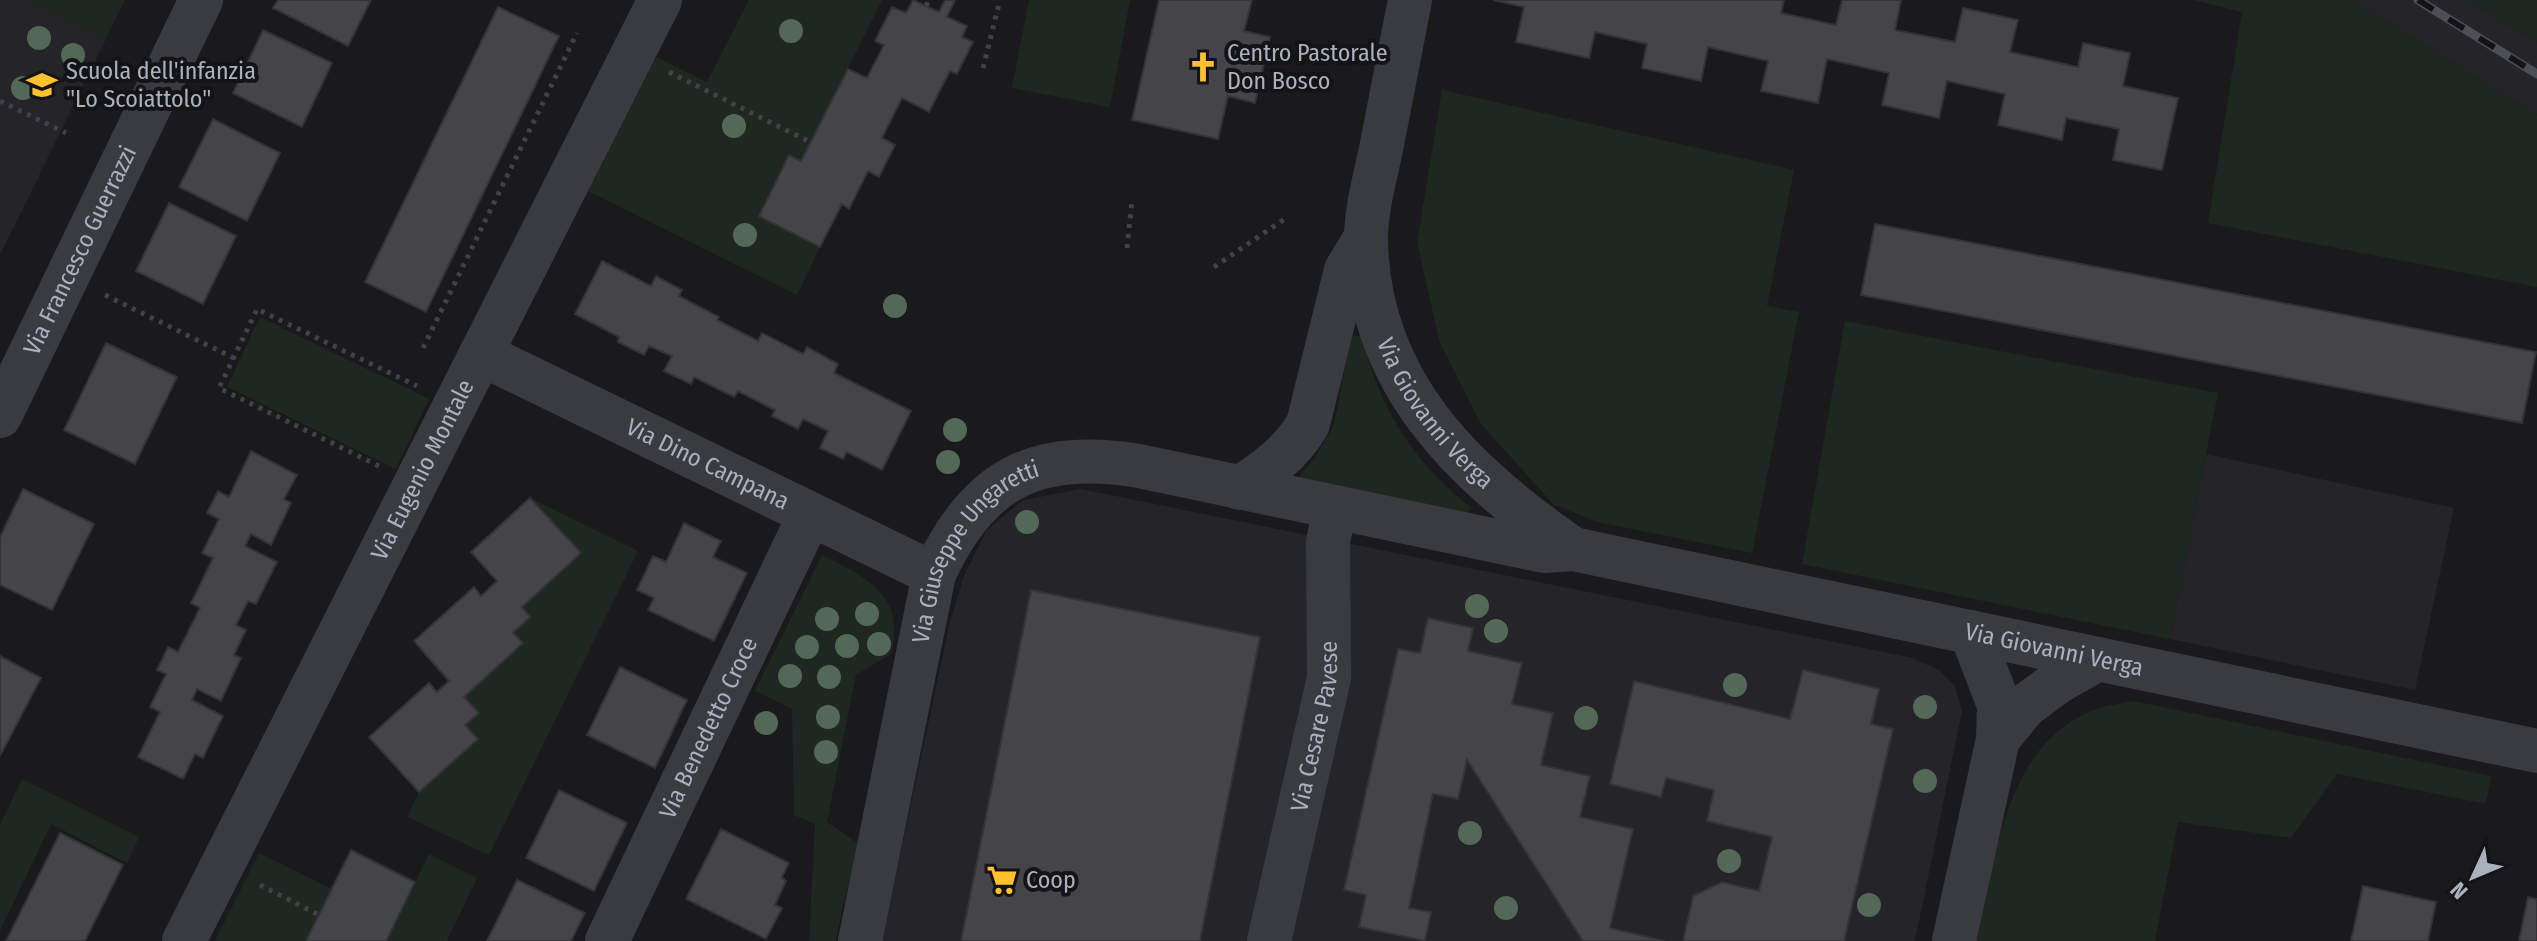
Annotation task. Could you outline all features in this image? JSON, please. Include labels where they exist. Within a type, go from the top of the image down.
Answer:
[{"type":"street","name":"Via Francesco Guerrazzi","points":[[0,416],[201,0]]},
{"type":"street","name":"Via Eugenio Montale","points":[[184,941],[660,0]]},
{"type":"street","name":"Via Giovanni Verga","points":[[1410,0],[1366,237],[1370,282],[1382,333],[1424,415],[1455,453],[1492,489],[1573,549]]},
{"type":"street","name":"Via Giovanni Verga","points":[[1240,488],[1283,457],[1308,424],[1346,270],[1366,237]]},
{"type":"street","name":"Via Dino Campana","points":[[481,354],[934,574]]},
{"type":"street","name":"Via Giuseppe Ungaretti","points":[[860,941],[934,574],[960,527],[977,506],[1002,484],[1035,468],[1078,460],[1107,461],[1335,507]]},
{"type":"street","name":"Via Giovanni Verga","points":[[1335,507],[1544,551],[1573,549],[2537,751]]},
{"type":"street","name":"Via Cesare Pavese","points":[[1269,941],[1329,678],[1328,542],[1335,507]]},
{"type":"street","name":"Via Benedetto Croce","points":[[607,941],[810,514]]},
{"type":"street","points":[[1954,941],[1998,739],[1999,705],[1971,632]]},
{"type":"street","points":[[1998,739],[2025,706],[2056,683],[2098,659]]},
{"type":"path","points":[[983,68],[1000,0]]},
{"type":"path","points":[[423,348],[577,33]]},
{"type":"path","points":[[633,53],[810,142]]},
{"type":"path","points":[[0,101],[66,133]]},
{"type":"path","points":[[1127,248],[1132,200]]},
{"type":"path","points":[[1214,267],[1286,218]]},
{"type":"path","points":[[67,276],[234,358]]},
{"type":"path","points":[[415,484],[219,388],[257,309],[421,388]]},
{"type":"path","points":[[222,866],[319,915]]},
{"type":"shaded area","name":"Scuola dell'infanzia \"Lo Scoiattolo\"","points":[[0,0],[29,0],[106,39],[0,255]]},
{"type":"shaded area","points":[[29,0],[125,0],[106,39]]},
{"type":"shaded area","points":[[749,0],[882,0],[801,161],[789,156],[759,215],[820,247],[797,295],[588,191],[656,57],[707,82]]},
{"type":"shaded area","points":[[1029,0],[1130,0],[1110,107],[1012,88]]},
{"type":"shaded area","points":[[2194,0],[2352,0],[2537,115],[2537,287],[2208,223],[2242,12]]},
{"type":"shaded area","points":[[2352,0],[2468,0],[2537,43],[2537,115]]},
{"type":"shaded area","points":[[2468,0],[2537,0],[2537,43]]},
{"type":"shaded area","points":[[1442,90],[1794,170],[1767,306],[1799,312],[1752,553],[1597,522],[1553,504],[1481,424],[1440,343],[1417,243]]},
{"type":"shaded area","points":[[260,317],[429,399],[396,469],[227,387]]},
{"type":"shaded area","points":[[1845,321],[2218,393],[2170,639],[1802,564]]},
{"type":"shaded area","points":[[1351,336],[1363,336],[1377,386],[1401,432],[1433,473],[1472,508],[1466,514],[1298,478],[1314,459],[1334,425]]},
{"type":"shaded area","points":[[2206,454],[2454,508],[2415,690],[2170,639]]},
{"type":"shaded area","points":[[1081,489],[1913,658],[1940,671],[1955,686],[1962,711],[1915,941],[882,941],[950,621],[965,573],[987,530],[1023,500]]},
{"type":"shaded area","points":[[530,498],[638,551],[489,855],[407,817],[419,792],[477,739],[465,725],[479,713],[464,697],[523,643],[513,633],[530,617],[522,607],[581,554]]},
{"type":"shaded area","points":[[822,555],[854,572],[879,591],[893,617],[894,634],[891,654],[856,675],[827,822],[859,844],[836,941],[809,941],[815,824],[794,815],[792,709],[755,691]]},
{"type":"shaded area","points":[[2134,701],[2491,776],[2486,804],[2337,774],[2291,838],[2178,822],[2155,941],[1977,941],[1999,838],[2025,772],[2045,744],[2070,722],[2103,707]]},
{"type":"shaded area","points":[[22,779],[139,837],[127,863],[51,824],[0,931],[0,825]]},
{"type":"shaded area","points":[[259,853],[332,889],[306,941],[215,941]]},
{"type":"shaded area","points":[[429,854],[477,878],[447,941],[386,941]]},
{"type":"building","points":[[278,0],[371,0],[348,46],[273,8]]},
{"type":"building","points":[[913,0],[939,12],[945,0],[955,0],[947,17],[967,26],[962,37],[973,42],[957,74],[950,71],[929,112],[902,98],[882,138],[895,145],[879,177],[868,171],[849,209],[842,204],[820,247],[759,216],[789,155],[801,161],[848,69],[867,78],[884,45],[875,41],[892,7],[906,13]]},
{"type":"building","name":"Centro Pastorale Don Bosco","points":[[1159,0],[1252,0],[1244,31],[1270,37],[1255,103],[1228,96],[1218,139],[1132,120]]},
{"type":"building","points":[[1493,0],[1784,0],[1781,13],[1836,25],[1842,0],[1901,0],[1895,30],[1955,42],[1963,8],[2018,20],[2010,52],[2078,67],[2083,43],[2130,53],[2123,86],[2178,98],[2162,170],[2113,160],[2119,129],[2066,118],[2062,140],[1998,125],[2005,94],[1947,81],[1939,118],[1882,105],[1889,73],[1827,59],[1818,103],[1761,91],[1768,61],[1708,47],[1701,81],[1642,68],[1647,44],[1595,32],[1589,58],[1516,42],[1524,7]]},
{"type":"building","points":[[498,7],[559,36],[426,312],[365,282]]},
{"type":"building","points":[[263,30],[332,63],[302,127],[233,93]]},
{"type":"building","points":[[213,119],[280,153],[247,221],[179,187]]},
{"type":"building","points":[[169,203],[236,236],[203,304],[136,271]]},
{"type":"building","points":[[1875,224],[2536,352],[2522,423],[1861,295]]},
{"type":"building","points":[[602,261],[651,286],[656,276],[682,290],[679,296],[758,341],[762,333],[803,354],[807,347],[838,364],[834,373],[911,411],[882,470],[847,452],[843,459],[820,448],[828,431],[803,419],[798,429],[772,416],[775,410],[738,391],[734,397],[694,377],[691,384],[664,371],[672,356],[649,346],[644,355],[618,342],[619,337],[575,314]]},
{"type":"building","points":[[106,343],[177,377],[135,464],[64,430]]},
{"type":"building","points":[[251,451],[297,475],[284,499],[291,503],[271,545],[251,534],[245,546],[277,562],[256,604],[248,601],[236,625],[246,630],[234,655],[241,658],[221,701],[197,689],[192,700],[223,716],[203,758],[195,754],[183,779],[138,757],[160,712],[150,707],[166,674],[157,670],[168,647],[178,652],[200,608],[191,603],[213,558],[202,553],[219,519],[207,513],[218,491],[229,497]]},
{"type":"building","points":[[23,489],[94,524],[52,610],[0,585],[0,537]]},
{"type":"building","points":[[530,498],[581,553],[522,607],[530,617],[513,633],[523,643],[464,697],[479,713],[465,725],[478,739],[419,792],[369,737],[429,683],[437,692],[449,681],[414,641],[474,587],[481,596],[497,581],[471,552]]},
{"type":"building","points":[[684,523],[721,541],[713,557],[747,573],[714,641],[648,610],[654,598],[637,590],[653,556],[666,562]]},
{"type":"building","points":[[1031,590],[1260,637],[1200,941],[961,941]]},
{"type":"building","points":[[1428,618],[1473,628],[1468,651],[1522,663],[1512,704],[1553,713],[1541,765],[1590,776],[1580,817],[1633,829],[1610,928],[1665,941],[1583,941],[1467,760],[1458,799],[1433,794],[1409,908],[1431,912],[1425,941],[1359,927],[1366,895],[1344,890],[1398,649],[1420,653]]},
{"type":"building","points":[[0,656],[41,678],[0,756]]},
{"type":"building","points":[[620,667],[687,700],[655,768],[587,735]]},
{"type":"building","points":[[1803,670],[1879,689],[1871,724],[1893,729],[1844,941],[1683,941],[1693,896],[1722,882],[1759,891],[1772,837],[1707,821],[1714,790],[1666,778],[1661,797],[1610,784],[1634,681],[1790,719]]},
{"type":"building","points":[[559,790],[627,823],[594,891],[526,858]]},
{"type":"building","points":[[721,829],[789,863],[782,877],[786,881],[775,905],[782,908],[766,939],[686,899]]},
{"type":"building","points":[[60,833],[123,865],[85,941],[6,941]]},
{"type":"building","points":[[351,850],[415,882],[386,941],[306,941]]},
{"type":"building","points":[[517,880],[585,913],[571,941],[487,941]]},
{"type":"building","points":[[2363,886],[2436,902],[2428,941],[2351,941]]},
{"type":"building","points":[[2528,897],[2537,899],[2537,941],[2519,941]]},
{"type":"railway","points":[[2418,0],[2537,74]]},
{"type":"place","name":"Centro Pastorale Don Bosco","points":[[1203,67]]},
{"type":"place","name":"Scuola dell'infanzia \"Lo Scoiattolo\"","points":[[42,85]]},
{"type":"place","name":"Coop","points":[[1002,880]]}]
